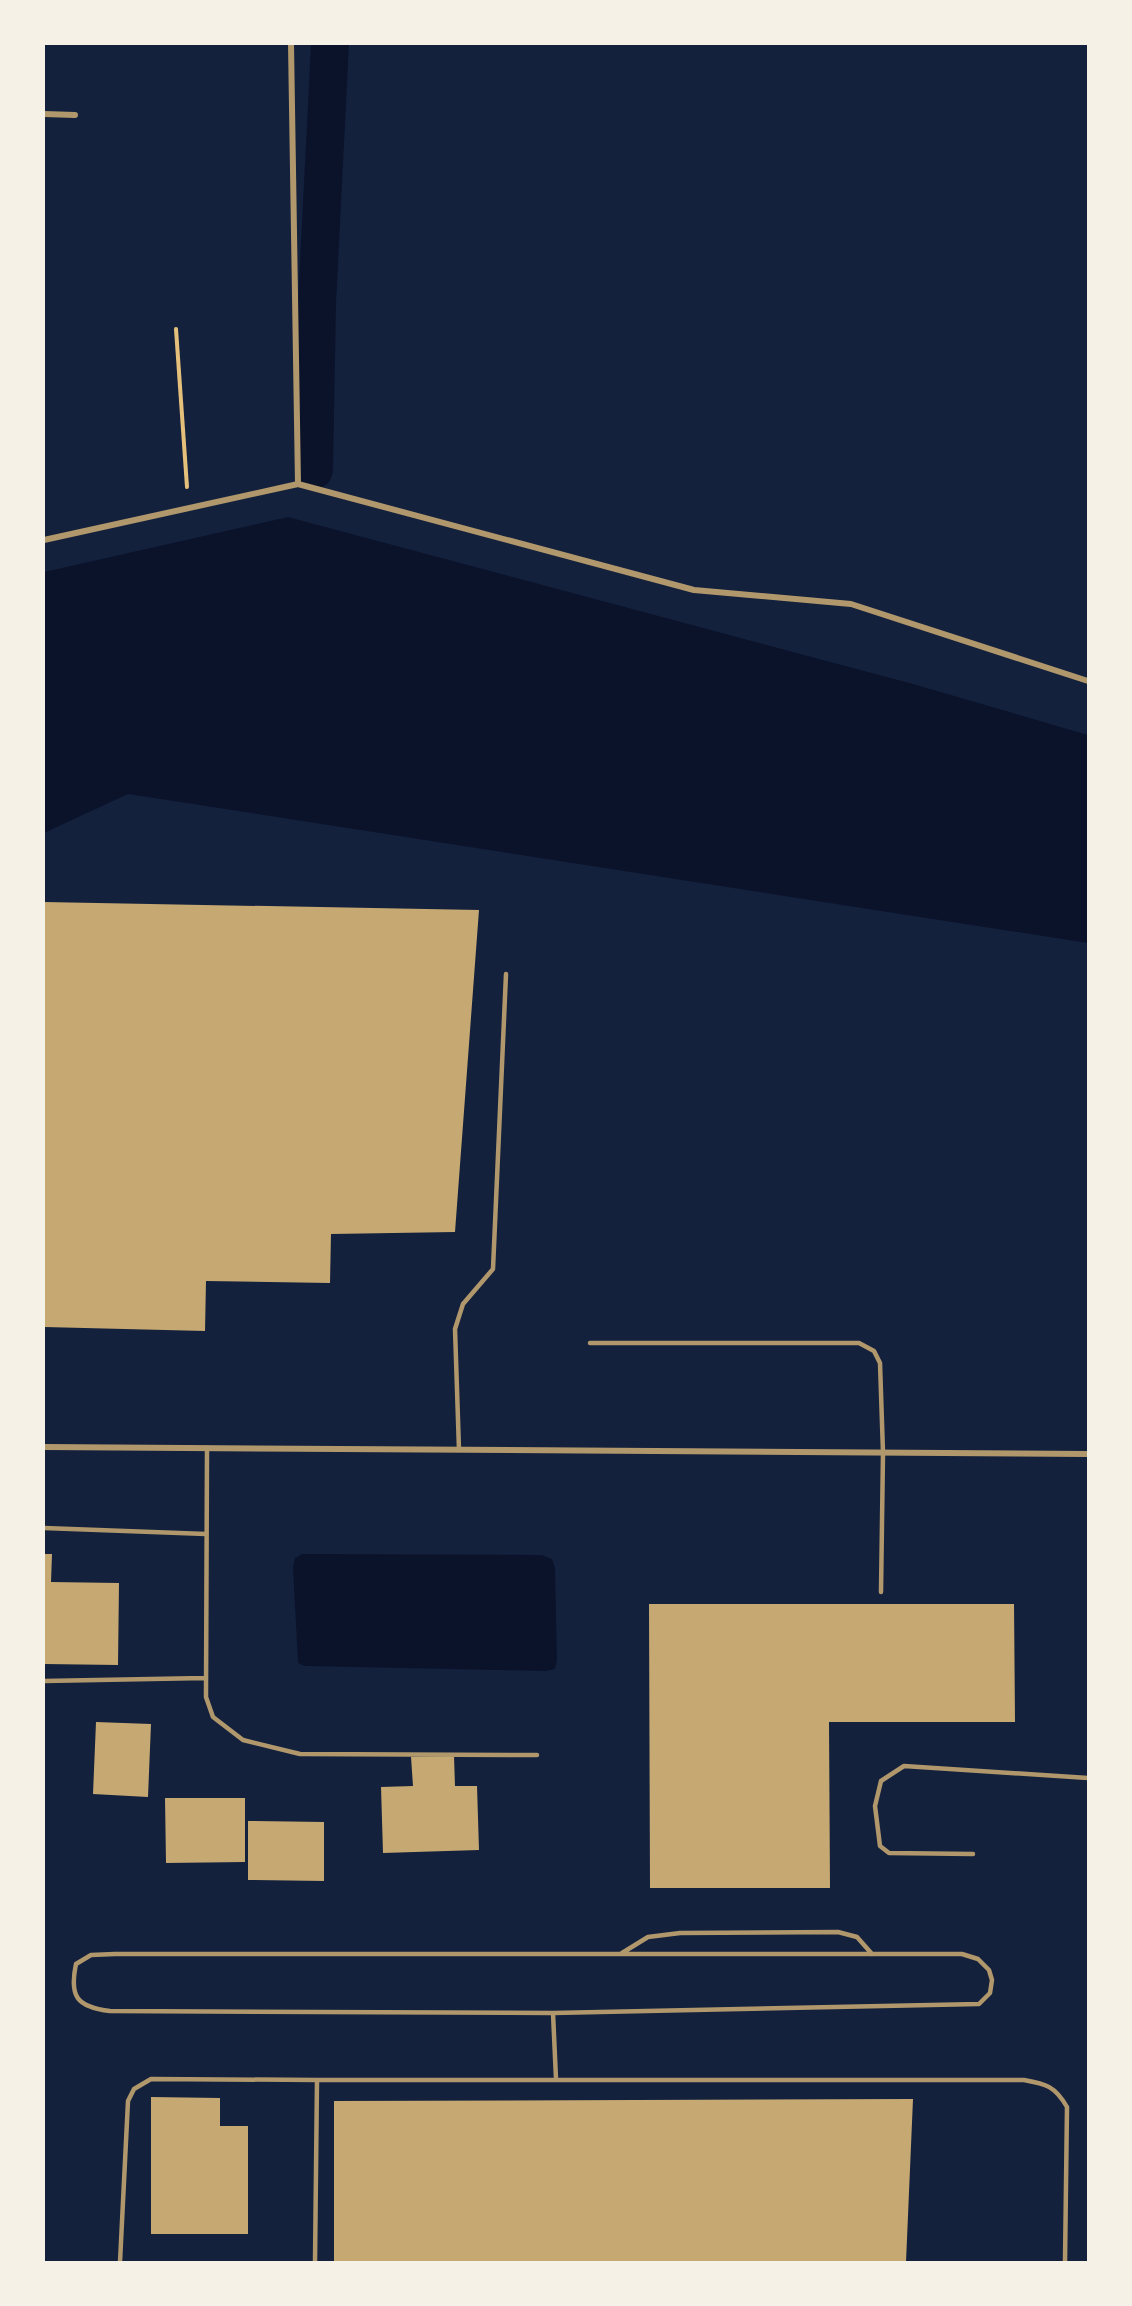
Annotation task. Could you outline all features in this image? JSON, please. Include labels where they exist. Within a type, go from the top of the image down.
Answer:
[{"type":"street","points":[[291,44],[298,484]]},
{"type":"street","points":[[44,114],[75,115]]},
{"type":"street","points":[[44,540],[298,484],[694,590],[850,604],[1089,681]]},
{"type":"street","points":[[44,1447],[1089,1455]]},
{"type":"lane","points":[[459,1450],[455,1329],[463,1304],[494,1269],[506,974]]},
{"type":"lane","points":[[590,1343],[859,1343],[874,1351],[880,1363],[883,1453],[881,1592]]},
{"type":"lane","points":[[207,1448],[205,1677],[206,1698],[213,1717],[243,1740],[300,1754],[537,1755]]},
{"type":"lane","points":[[44,1528],[206,1534]]},
{"type":"lane","points":[[44,1681],[205,1677]]},
{"type":"lane","points":[[973,1854],[888,1853],[880,1846],[875,1806],[881,1781],[904,1766],[1089,1778]]},
{"type":"lane","points":[[620,1954],[648,1937],[680,1933],[838,1932],[857,1937],[872,1954]]},
{"type":"lane","points":[[872,1954],[962,1954],[978,1959],[988,1970],[992,1980],[990,1993],[979,2004],[553,2013],[110,2011],[90,2008],[78,1998],[72,1983],[76,1964],[91,1955],[872,1954]]},
{"type":"lane","points":[[553,2013],[556,2079]]},
{"type":"lane","points":[[120,2262],[128,2101],[134,2089],[152,2079],[556,2079],[1024,2080],[1045,2084],[1058,2092],[1067,2107],[1065,2262]]},
{"type":"lane","points":[[315,2262],[317,2080]]},
{"type":"path","points":[[176,329],[189,509]]},
{"type":"water","points":[[288,517],[913,684],[1088,735],[1088,943],[128,794],[44,833],[44,572]]},
{"type":"water","points":[[302,1554],[542,1555],[552,1559],[555,1568],[557,1660],[555,1669],[546,1671],[305,1666],[298,1663],[293,1567],[295,1558]]},
{"type":"building","points":[[44,902],[479,910],[455,1232],[331,1234],[330,1283],[206,1281],[205,1331],[44,1327]]},
{"type":"building","points":[[44,1554],[52,1554],[51,1582],[119,1583],[118,1665],[44,1664]]},
{"type":"building","points":[[649,1604],[1014,1604],[1015,1722],[829,1722],[830,1888],[650,1888]]},
{"type":"building","points":[[96,1722],[151,1724],[148,1797],[93,1794]]},
{"type":"building","points":[[454,1756],[455,1786],[477,1786],[479,1850],[383,1853],[381,1787],[413,1786],[411,1757]]},
{"type":"building","points":[[165,1798],[245,1798],[245,1862],[166,1863]]},
{"type":"building","points":[[248,1821],[324,1822],[324,1881],[248,1880]]},
{"type":"building","points":[[151,2097],[220,2098],[220,2126],[248,2126],[248,2234],[151,2234]]},
{"type":"building","points":[[913,2099],[906,2262],[334,2262],[334,2101]]},
{"type":"waterway","points":[[314,470],[317,304],[330,44]]}]
